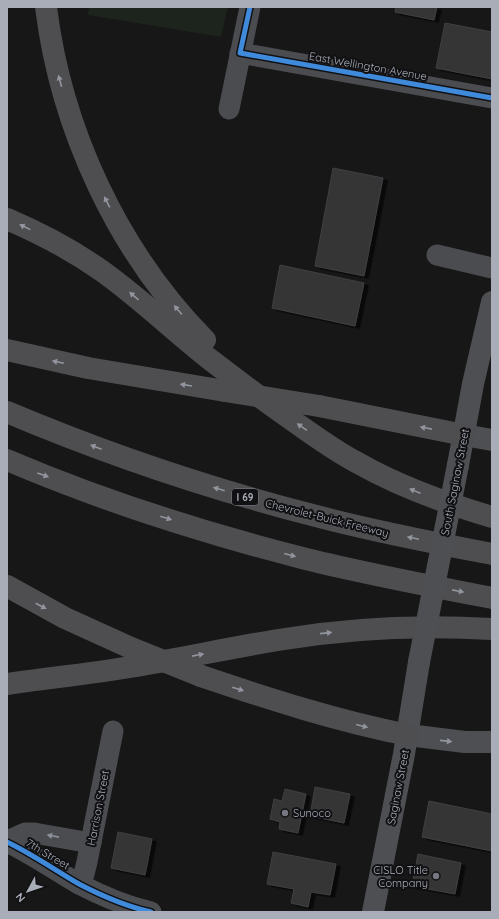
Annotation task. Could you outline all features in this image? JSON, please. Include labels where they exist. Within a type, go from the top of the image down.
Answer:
[{"type":"highway","points":[[46,7],[52,45],[70,114],[88,161],[113,214],[132,247],[172,304],[223,359],[274,407]]},
{"type":"highway","points":[[7,219],[53,241],[102,271],[128,290],[211,360],[332,448],[357,463],[414,491],[492,517]]},
{"type":"highway","points":[[7,350],[88,368],[319,406],[464,435]]},
{"type":"highway","name":"Chevrolet-Buick Freeway","points":[[7,412],[117,456],[251,499],[329,520],[492,554]]},
{"type":"highway","points":[[7,460],[169,520],[238,540],[306,559],[378,576],[492,598]]},
{"type":"highway","points":[[7,586],[130,658],[201,676],[320,714],[368,727],[408,735]]},
{"type":"highway","points":[[7,684],[130,658],[317,634],[356,630],[423,627],[492,629]]},
{"type":"highway","points":[[7,697],[130,658]]},
{"type":"main road","name":"South Saginaw Street","points":[[419,662],[473,384],[492,302]]},
{"type":"main road","points":[[464,435],[492,440]]},
{"type":"main road","name":"Saginaw Street","points":[[373,912],[408,735],[419,662]]},
{"type":"main road","points":[[408,735],[465,742],[492,742]]},
{"type":"street","points":[[229,109],[250,7]]},
{"type":"street","name":"East Wellington Avenue","points":[[240,53],[492,98]]},
{"type":"street","points":[[438,254],[492,268]]},
{"type":"street","name":"Harrison Street","points":[[79,884],[85,871],[113,731]]},
{"type":"street","name":"7th Street","points":[[7,842],[25,833],[34,833],[91,843]]},
{"type":"street","name":"7th Street","points":[[7,842],[106,898],[150,912]]},
{"type":"shaded area","points":[[89,7],[228,7],[221,37],[88,15]]},
{"type":"building","points":[[396,7],[437,7],[434,20],[395,12]]},
{"type":"building","points":[[445,23],[492,32],[492,79],[436,68]]},
{"type":"building","points":[[333,168],[383,178],[364,276],[315,266]]},
{"type":"building","points":[[280,265],[364,283],[355,326],[272,308]]},
{"type":"building","points":[[315,787],[350,794],[344,823],[310,816]]},
{"type":"building","points":[[285,789],[306,794],[298,833],[279,829],[280,822],[270,819],[274,799],[282,801]]},
{"type":"building","points":[[429,801],[492,814],[492,851],[422,837]]},
{"type":"building","points":[[118,832],[152,839],[145,875],[111,868]]},
{"type":"building","points":[[273,852],[336,864],[330,895],[311,892],[308,907],[291,903],[294,889],[267,884]]},
{"type":"building","name":"CISLO Title Company","points":[[418,854],[461,863],[455,894],[412,886]]},
{"type":"cycle path","points":[[250,7],[240,53],[492,98]]},
{"type":"cycle path","points":[[7,842],[79,884],[105,897],[151,912]]},
{"type":"place","name":"Sunoco","points":[[285,813]]},
{"type":"place","name":"CISLO Title Company","points":[[436,876]]}]
